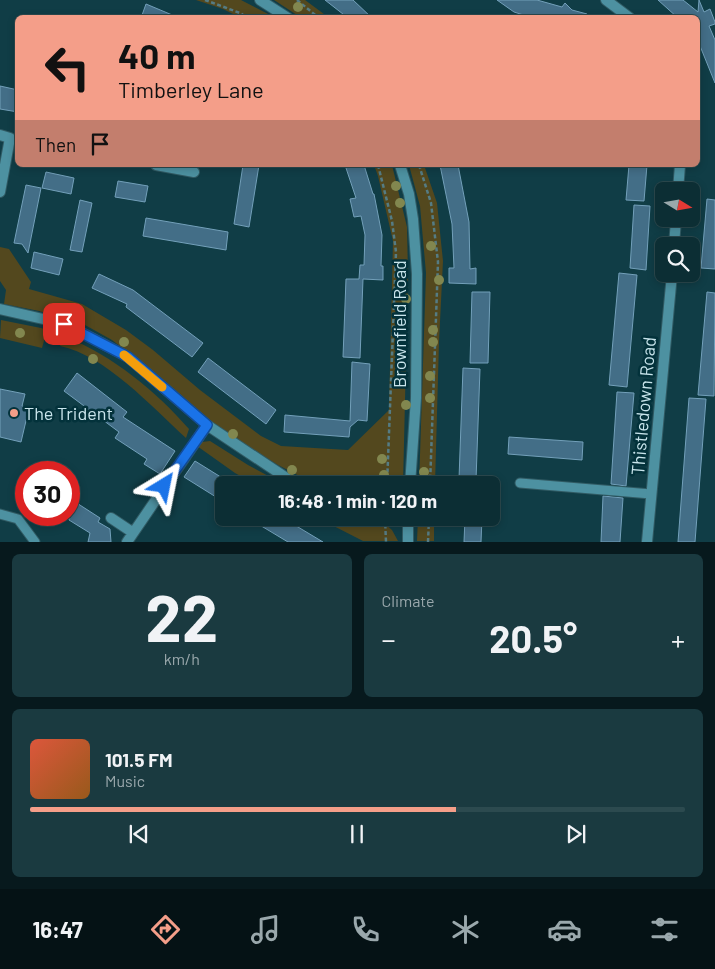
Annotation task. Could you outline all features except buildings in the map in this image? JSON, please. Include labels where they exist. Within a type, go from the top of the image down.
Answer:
[{"type":"street","points":[[260,0],[283,15]]},
{"type":"street","points":[[606,0],[626,15]]},
{"type":"street","points":[[0,192],[9,137]]},
{"type":"street","points":[[167,167],[194,172]]},
{"type":"street","name":"Brownfield Road","points":[[401,167],[409,194],[413,219],[417,274],[416,398],[411,476]]},
{"type":"street","points":[[679,182],[680,167]]},
{"type":"street","name":"Thistledown Road","points":[[647,542],[671,282]]},
{"type":"street","points":[[0,309],[64,324],[128,357],[207,425],[283,476]]},
{"type":"street","points":[[127,542],[132,532],[207,425]]},
{"type":"street","points":[[111,518],[132,532]]},
{"type":"street","points":[[408,526],[408,542]]},
{"type":"lane","points":[[520,483],[651,494]]},
{"type":"lane","points":[[0,514],[18,519],[35,542]]},
{"type":"path","points":[[205,0],[241,15]]},
{"type":"path","points":[[297,0],[315,15]]},
{"type":"path","points":[[378,167],[392,221],[396,252],[387,476]]},
{"type":"path","points":[[420,167],[431,203],[438,262],[430,476]]},
{"type":"path","points":[[385,526],[386,542]]},
{"type":"path","points":[[428,542],[429,526]]},
{"type":"shaded area","points":[[196,0],[241,0],[270,15],[235,15]]},
{"type":"shaded area","points":[[274,0],[305,0],[325,15],[297,15]]},
{"type":"shaded area","points":[[375,167],[392,167],[407,227],[408,274],[403,476],[299,476],[234,438],[197,411],[152,371],[112,340],[85,325],[39,311],[4,304],[6,290],[0,281],[0,247],[9,249],[31,282],[29,289],[82,304],[126,330],[261,436],[281,446],[348,450],[389,410],[393,241]]},
{"type":"shaded area","points":[[410,167],[425,167],[437,203],[443,261],[435,476],[419,476],[426,273],[420,206]]},
{"type":"shaded area","points":[[1,320],[47,330],[42,348],[0,338]]},
{"type":"shaded area","points":[[66,337],[117,364],[148,388],[189,429],[186,438],[111,371],[77,351],[60,346],[63,338]]},
{"type":"shaded area","points":[[210,441],[268,476],[240,476],[197,446],[202,442]]},
{"type":"shaded area","points":[[334,526],[387,526],[398,541],[363,541]]},
{"type":"shaded area","points":[[418,526],[434,526],[434,541],[417,541]]},
{"type":"slow traffic","points":[[124,355],[162,387]]},
{"type":"place","name":"The Trident","points":[[14,413]]},
{"type":"route","points":[[64,324],[128,357],[207,425],[164,486]]}]
